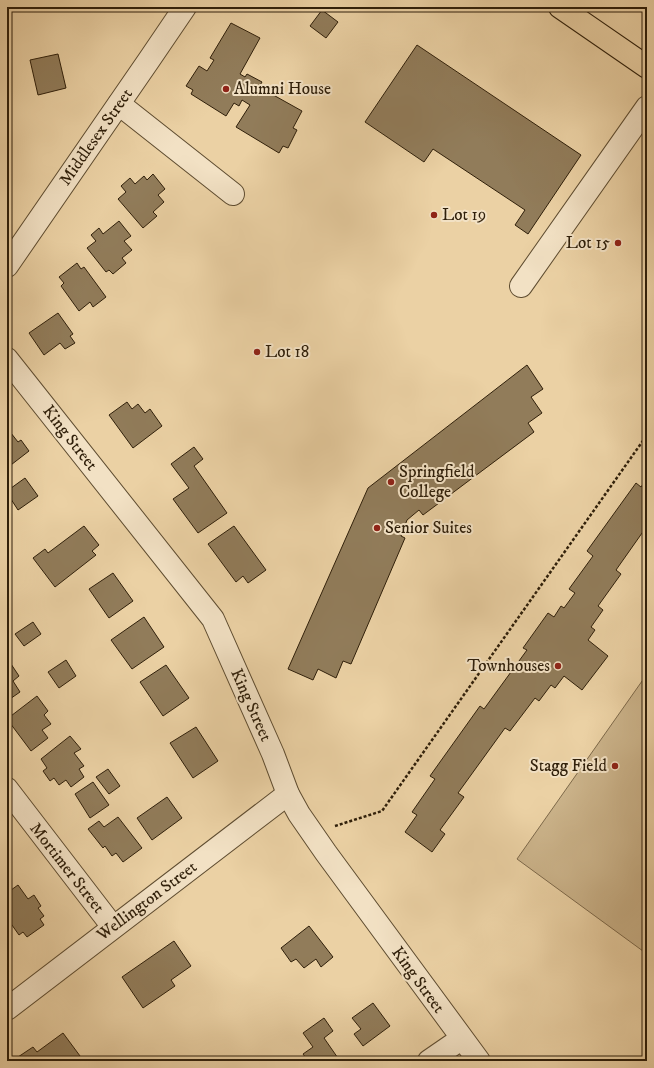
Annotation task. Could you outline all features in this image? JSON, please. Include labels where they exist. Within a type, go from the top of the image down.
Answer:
[{"type":"main road","points":[[560,7],[647,67]]},
{"type":"street","name":"Middlesex Street","points":[[7,266],[185,7]]},
{"type":"street","points":[[119,104],[233,194]]},
{"type":"street","points":[[521,286],[647,107]]},
{"type":"street","name":"King Street","points":[[7,359],[213,619],[288,794],[313,834],[461,1039],[479,1061]]},
{"type":"street","name":"Mortimer Street","points":[[7,789],[113,927]]},
{"type":"street","name":"Wellington Street","points":[[7,1009],[288,794]]},
{"type":"street","points":[[429,1061],[461,1039]]},
{"type":"path","points":[[313,834],[382,811],[647,435]]},
{"type":"shaded area","name":"Stagg Field","points":[[647,674],[647,954],[517,859]]},
{"type":"building","points":[[322,10],[338,22],[326,38],[310,26]]},
{"type":"building","name":"Alumni House","points":[[231,23],[260,38],[240,74],[245,77],[247,74],[262,82],[259,87],[302,111],[293,128],[297,130],[288,148],[283,146],[279,153],[236,127],[250,105],[242,100],[239,106],[234,103],[226,116],[191,94],[193,90],[186,86],[199,66],[207,71],[214,60],[210,58]]},
{"type":"building","points":[[417,45],[581,155],[528,234],[515,225],[525,210],[433,149],[424,162],[365,122]]},
{"type":"building","points":[[58,54],[66,88],[38,95],[30,60]]},
{"type":"building","points":[[153,174],[165,189],[158,195],[164,202],[153,212],[157,216],[143,228],[118,199],[126,192],[121,186],[130,178],[135,184],[144,176],[147,180]]},
{"type":"building","points":[[119,221],[131,236],[124,241],[132,250],[122,258],[126,263],[113,274],[109,270],[106,272],[87,248],[96,241],[91,235],[99,228],[103,234]]},
{"type":"building","points":[[77,263],[81,269],[84,267],[106,297],[93,307],[90,302],[79,311],[61,286],[64,283],[59,277]]},
{"type":"building","points":[[58,313],[73,334],[70,336],[75,343],[65,349],[60,343],[44,355],[29,333]]},
{"type":"building","name":"Senior Suites","points":[[527,365],[543,389],[531,397],[542,413],[528,423],[534,432],[423,515],[419,510],[407,520],[401,536],[405,538],[351,664],[343,661],[336,678],[318,669],[313,680],[288,669],[368,488]]},
{"type":"building","points":[[127,402],[132,409],[138,404],[145,413],[150,409],[162,426],[133,448],[109,415]]},
{"type":"building","points":[[7,428],[18,442],[21,440],[29,451],[7,468]]},
{"type":"building","points":[[194,447],[203,459],[194,466],[227,513],[198,533],[173,499],[189,488],[171,464]]},
{"type":"building","points":[[25,478],[38,496],[18,510],[7,491]]},
{"type":"building","name":"Townhouses","points":[[647,478],[647,526],[616,570],[621,574],[598,606],[603,610],[591,627],[595,630],[588,640],[608,656],[582,690],[564,676],[555,688],[551,685],[539,701],[535,698],[510,731],[505,728],[458,793],[464,797],[440,830],[445,834],[432,852],[405,832],[417,815],[412,812],[435,779],[430,776],[480,706],[484,709],[527,650],[523,648],[548,613],[554,617],[561,606],[564,608],[575,593],[569,589],[593,556],[587,551],[636,483],[641,487]]},
{"type":"building","points":[[84,526],[99,545],[92,551],[96,555],[55,587],[33,558],[45,549],[48,553]]},
{"type":"building","points":[[234,526],[266,570],[248,583],[243,576],[236,582],[208,544]]},
{"type":"building","points":[[113,573],[133,601],[109,618],[89,589]]},
{"type":"building","points":[[144,617],[164,647],[132,669],[111,640]]},
{"type":"building","points":[[33,622],[41,634],[24,646],[15,634]]},
{"type":"building","points":[[7,658],[19,676],[13,681],[20,692],[7,701]]},
{"type":"building","points":[[66,660],[76,676],[59,688],[48,672]]},
{"type":"building","points":[[166,665],[189,698],[163,716],[140,682]]},
{"type":"building","points":[[37,696],[48,711],[44,715],[51,724],[42,730],[48,738],[31,751],[7,719]]},
{"type":"building","points":[[196,727],[218,761],[193,778],[170,743]]},
{"type":"building","points":[[70,736],[81,749],[74,753],[84,766],[79,769],[84,777],[71,787],[66,780],[59,785],[54,778],[50,781],[43,771],[47,768],[41,759]]},
{"type":"building","points":[[108,769],[120,786],[109,794],[96,777]]},
{"type":"building","points":[[93,782],[109,805],[90,818],[75,794]]},
{"type":"building","points":[[167,797],[182,818],[152,840],[137,818]]},
{"type":"building","points":[[118,817],[142,848],[123,862],[116,853],[112,856],[105,846],[103,848],[88,829],[99,821],[104,827]]},
{"type":"building","points":[[18,885],[28,899],[34,895],[41,906],[38,908],[44,916],[40,919],[44,925],[27,937],[23,932],[19,935],[7,918],[7,893]]},
{"type":"building","points":[[309,926],[333,957],[321,967],[316,959],[304,968],[296,959],[291,962],[281,948]]},
{"type":"building","points":[[174,941],[191,966],[171,980],[175,986],[143,1008],[122,977]]},
{"type":"building","points":[[373,1003],[390,1026],[363,1046],[354,1034],[361,1029],[352,1018]]},
{"type":"building","points":[[324,1018],[333,1031],[324,1038],[340,1061],[308,1061],[303,1054],[313,1047],[303,1033]]},
{"type":"building","points":[[63,1033],[83,1060],[82,1061],[12,1061],[33,1047],[37,1052]]},
{"type":"place","name":"Alumni House","points":[[226,89]]},
{"type":"place","name":"Lot 19","points":[[434,215]]},
{"type":"place","name":"Lot 15","points":[[618,243]]},
{"type":"place","name":"Lot 18","points":[[257,352]]},
{"type":"place","name":"Springfield College","points":[[391,482]]},
{"type":"place","name":"Senior Suites","points":[[377,528]]},
{"type":"place","name":"Townhouses","points":[[558,666]]},
{"type":"place","name":"Stagg Field","points":[[615,766]]}]
